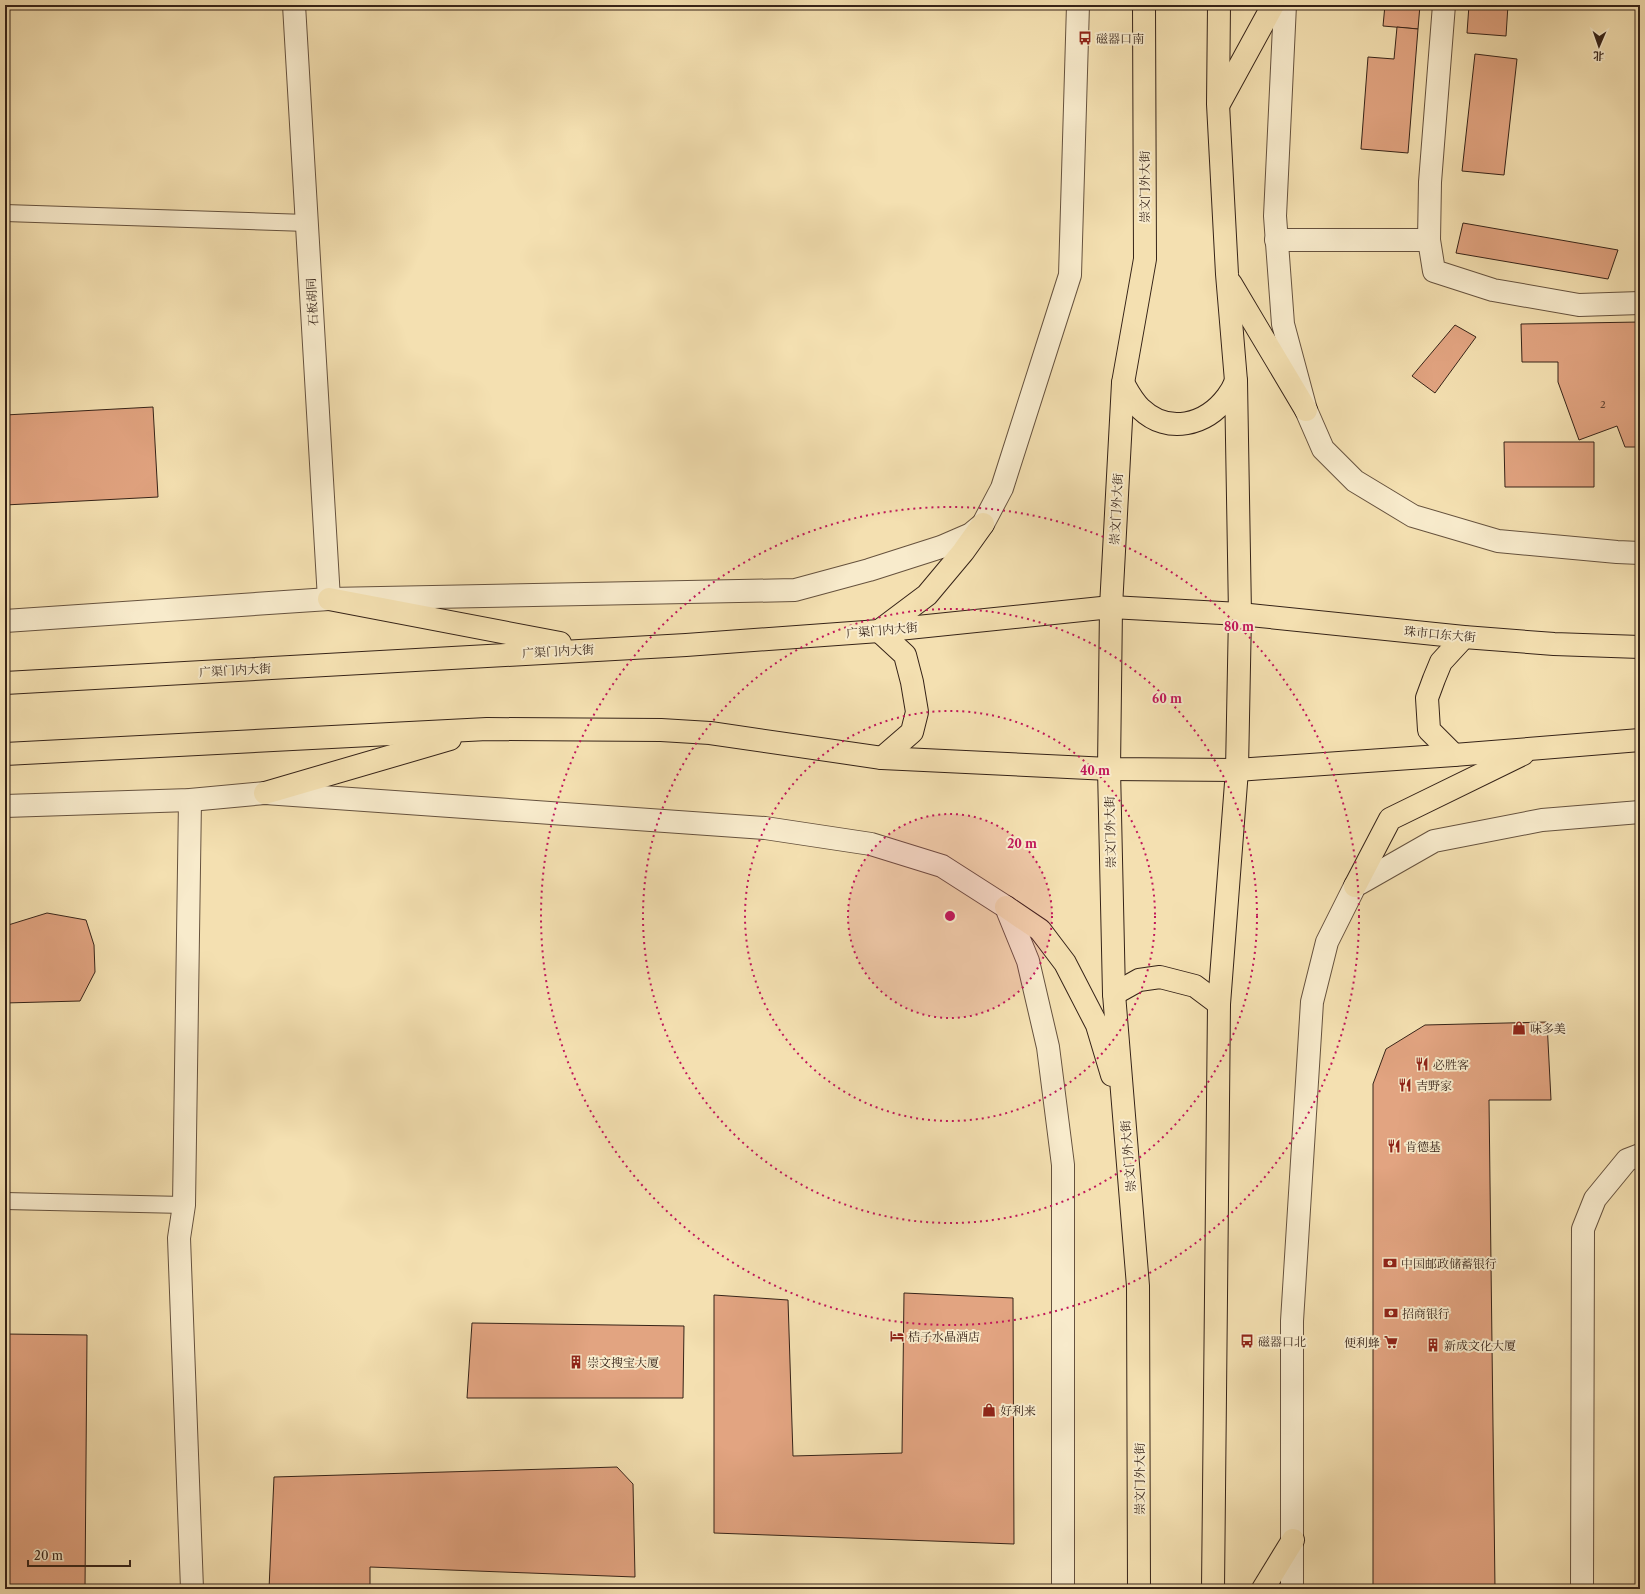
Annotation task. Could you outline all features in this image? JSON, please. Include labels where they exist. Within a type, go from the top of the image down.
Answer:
[{"type":"main road","name":"崇文门外大街","points":[[1139,1589],[1138,1286],[1114,994],[1109,769],[1111,607],[1123,383],[1145,259],[1144,5]]},
{"type":"main road","points":[[1213,1589],[1219,1004],[1237,770],[1240,614],[1236,381],[1228,280],[1218,104],[1219,5]]},
{"type":"main road","points":[[1218,104],[1273,5]]},
{"type":"main road","points":[[1228,280],[1306,410]]},
{"type":"main road","points":[[1123,383],[1140,408],[1160,422],[1173,425],[1202,418],[1216,409],[1228,397],[1236,381]]},
{"type":"main road","points":[[882,758],[912,732],[917,712],[912,682],[905,655],[879,632],[927,594],[963,552],[983,524]]},
{"type":"main road","points":[[329,599],[592,649]]},
{"type":"main road","name":"广渠门内大街","points":[[5,683],[592,649],[686,645],[879,632],[1111,607],[1240,614]]},
{"type":"main road","name":"珠市口东大街","points":[[1240,614],[1554,644],[1640,647]]},
{"type":"main road","points":[[1454,755],[1429,730],[1427,698],[1441,662],[1464,636]]},
{"type":"main road","points":[[265,793],[487,729]]},
{"type":"main road","points":[[5,754],[487,729],[661,730],[710,733],[882,758],[1109,769],[1237,770],[1640,740]]},
{"type":"main road","points":[[1354,886],[1390,819],[1533,749]]},
{"type":"main road","points":[[1006,907],[1040,930],[1065,963],[1098,1024],[1125,1121]]},
{"type":"main road","points":[[1114,994],[1139,980],[1160,977],[1195,986],[1219,1004]]},
{"type":"main road","points":[[1263,1589],[1293,1540]]},
{"type":"street","name":"石板胡同","points":[[294,5],[329,599]]},
{"type":"street","points":[[5,621],[329,599],[795,590],[869,570],[941,547],[971,534],[983,524],[1002,488],[1070,275],[1078,5]]},
{"type":"street","points":[[1285,5],[1275,216],[1283,324],[1306,410],[1323,449],[1355,481],[1413,516],[1498,541],[1640,553]]},
{"type":"street","points":[[1444,5],[1430,182],[1429,240],[1434,271],[1493,290],[1579,305],[1640,303]]},
{"type":"street","points":[[1276,240],[1429,240]]},
{"type":"street","points":[[5,806],[190,800],[265,793],[765,828],[871,844],[942,866],[1006,907],[1028,961],[1048,1047],[1063,1165],[1063,1589]]},
{"type":"street","points":[[190,800],[184,1205],[179,1238],[192,1589]]},
{"type":"street","points":[[1292,1589],[1292,1321],[1312,1002],[1327,942],[1354,886],[1434,841],[1542,820],[1640,812]]},
{"type":"street","points":[[1582,1589],[1583,1229],[1594,1199],[1627,1160],[1640,1155]]},
{"type":"lane","points":[[5,213],[307,223]]},
{"type":"lane","points":[[5,1201],[184,1205]]},
{"type":"building","points":[[1385,5],[1420,5],[1418,29],[1383,26]]},
{"type":"building","points":[[1469,5],[1508,5],[1506,36],[1467,33]]},
{"type":"building","points":[[1397,27],[1418,29],[1408,153],[1361,149],[1368,57],[1394,59]]},
{"type":"building","points":[[1475,54],[1517,59],[1504,175],[1462,171]]},
{"type":"building","points":[[1463,223],[1618,250],[1608,279],[1456,253]]},
{"type":"building","points":[[1640,322],[1640,447],[1625,447],[1617,426],[1579,440],[1558,382],[1558,362],[1522,362],[1521,324]]},
{"type":"building","points":[[1455,325],[1476,337],[1435,393],[1412,376]]},
{"type":"building","points":[[153,407],[158,497],[5,505],[5,415]]},
{"type":"building","points":[[1504,442],[1594,442],[1594,487],[1505,487]]},
{"type":"building","points":[[47,913],[86,920],[94,945],[95,972],[80,1001],[5,1003],[5,926]]},
{"type":"building","name":"新成文化大厦","points":[[1547,1022],[1551,1100],[1489,1100],[1495,1589],[1373,1589],[1373,1084],[1386,1049],[1425,1025]]},
{"type":"building","points":[[904,1293],[1013,1298],[1014,1544],[714,1533],[714,1295],[788,1300],[793,1456],[902,1453]]},
{"type":"building","name":"崇文搜宝大厦","points":[[472,1323],[684,1326],[683,1398],[467,1398]]},
{"type":"building","points":[[5,1334],[87,1335],[85,1589],[5,1589]]},
{"type":"building","points":[[617,1467],[633,1484],[635,1577],[370,1567],[370,1589],[269,1589],[274,1477]]},
{"type":"place","name":"磁器口南","points":[[1085,38]]},
{"type":"place","name":"味多美","points":[[1519,1028]]},
{"type":"place","name":"必胜客","points":[[1422,1064]]},
{"type":"place","name":"吉野家","points":[[1405,1085]]},
{"type":"place","name":"肯德基","points":[[1394,1146]]},
{"type":"place","name":"中国邮政储蓄银行","points":[[1390,1263]]},
{"type":"place","name":"招商银行","points":[[1391,1313]]},
{"type":"place","name":"桔子水晶酒店","points":[[897,1336]]},
{"type":"place","name":"磁器口北","points":[[1247,1341]]},
{"type":"place","name":"便利蜂","points":[[1391,1342]]},
{"type":"place","name":"新成文化大厦","points":[[1433,1345]]},
{"type":"place","name":"崇文搜宝大厦","points":[[576,1362]]},
{"type":"place","name":"好利来","points":[[989,1410]]}]
